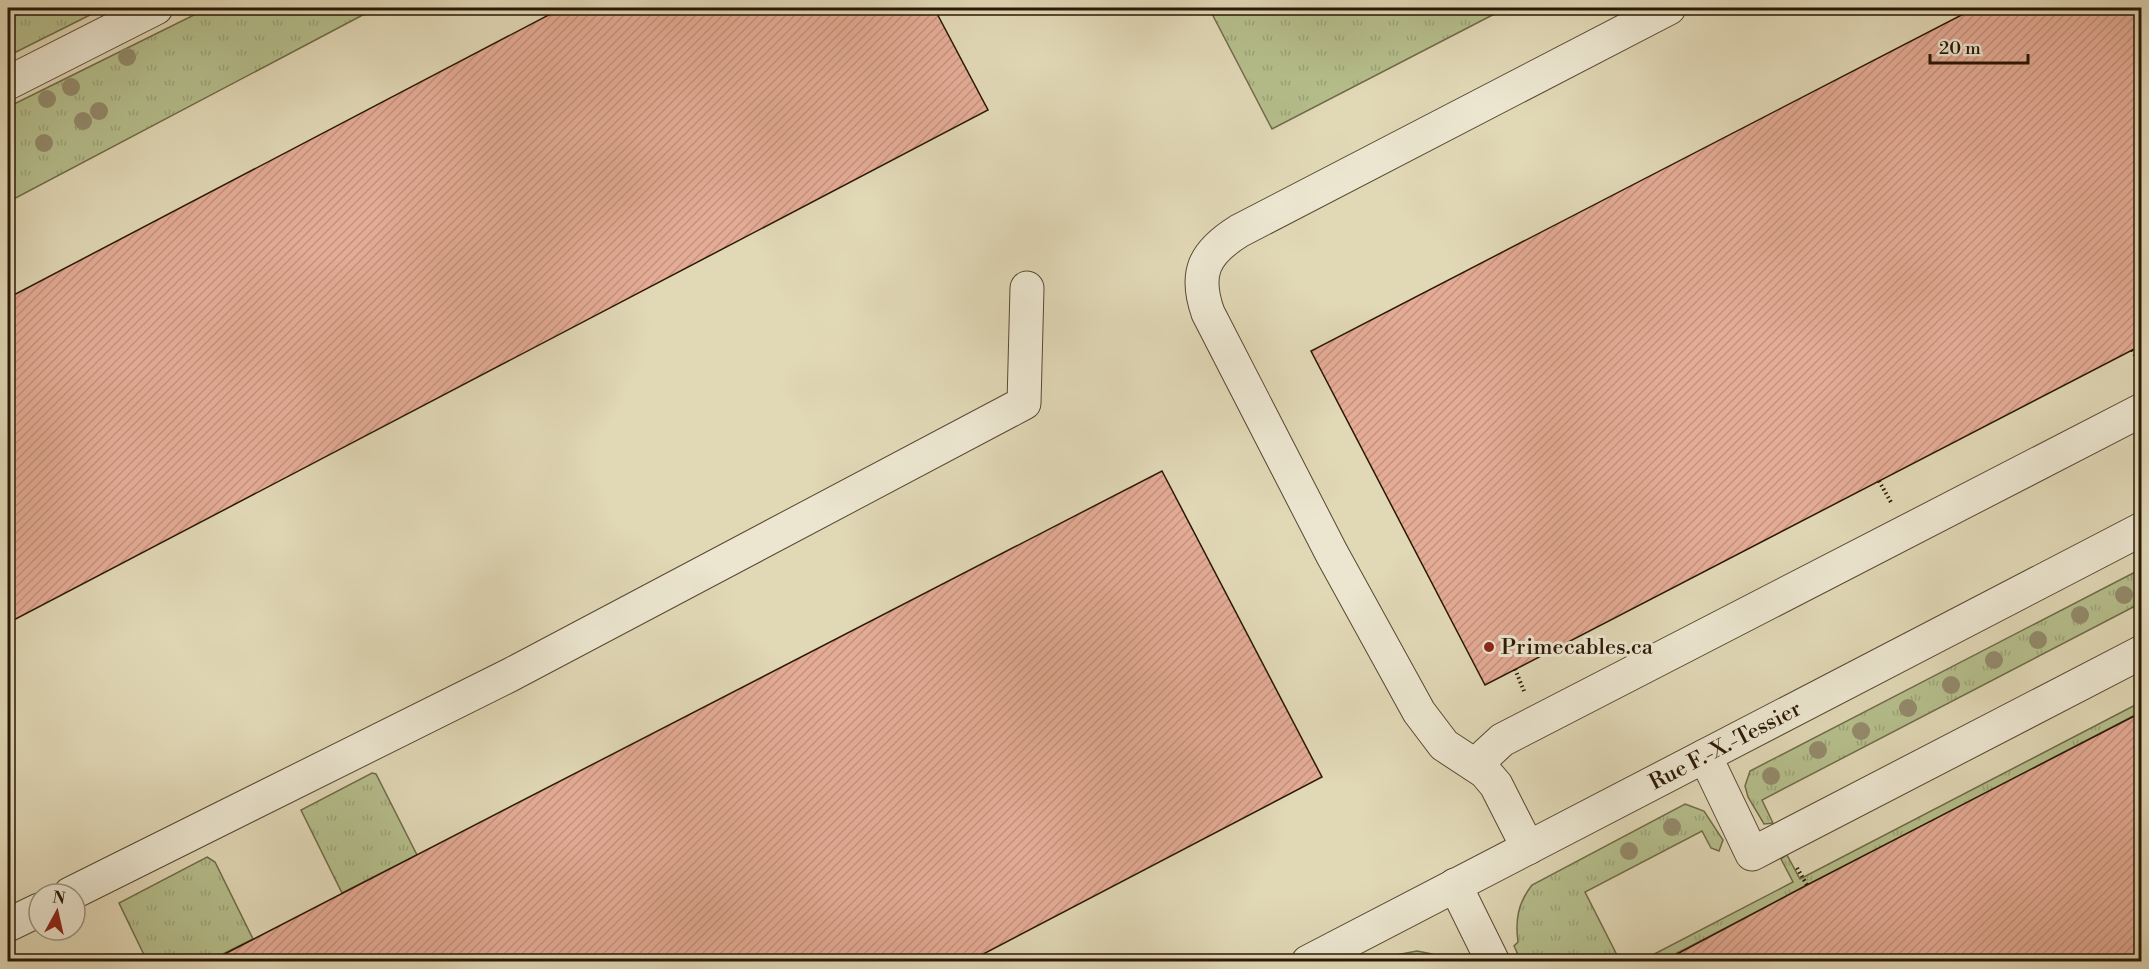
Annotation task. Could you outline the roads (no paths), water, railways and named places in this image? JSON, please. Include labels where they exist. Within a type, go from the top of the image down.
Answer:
[{"type":"street","points":[[8,83],[156,8]]},
{"type":"street","points":[[1528,848],[1496,785],[1475,765],[1444,745],[1419,712],[1332,554],[1213,323],[1202,297],[1201,278],[1206,261],[1219,244],[1239,231],[1669,8]]},
{"type":"street","points":[[87,886],[510,675],[1024,403],[1027,288]]},
{"type":"street","points":[[1475,765],[1502,741],[2142,410]]},
{"type":"street","name":"Rue F.-X.-Tessier","points":[[1308,962],[2142,529]]},
{"type":"street","points":[[1705,756],[1752,854],[2142,652]]},
{"type":"street","points":[[1455,885],[1493,962]]},
{"type":"street","points":[[8,926],[27,916]]},
{"type":"place","name":"Primecables.ca","points":[[1489,647]]}]
